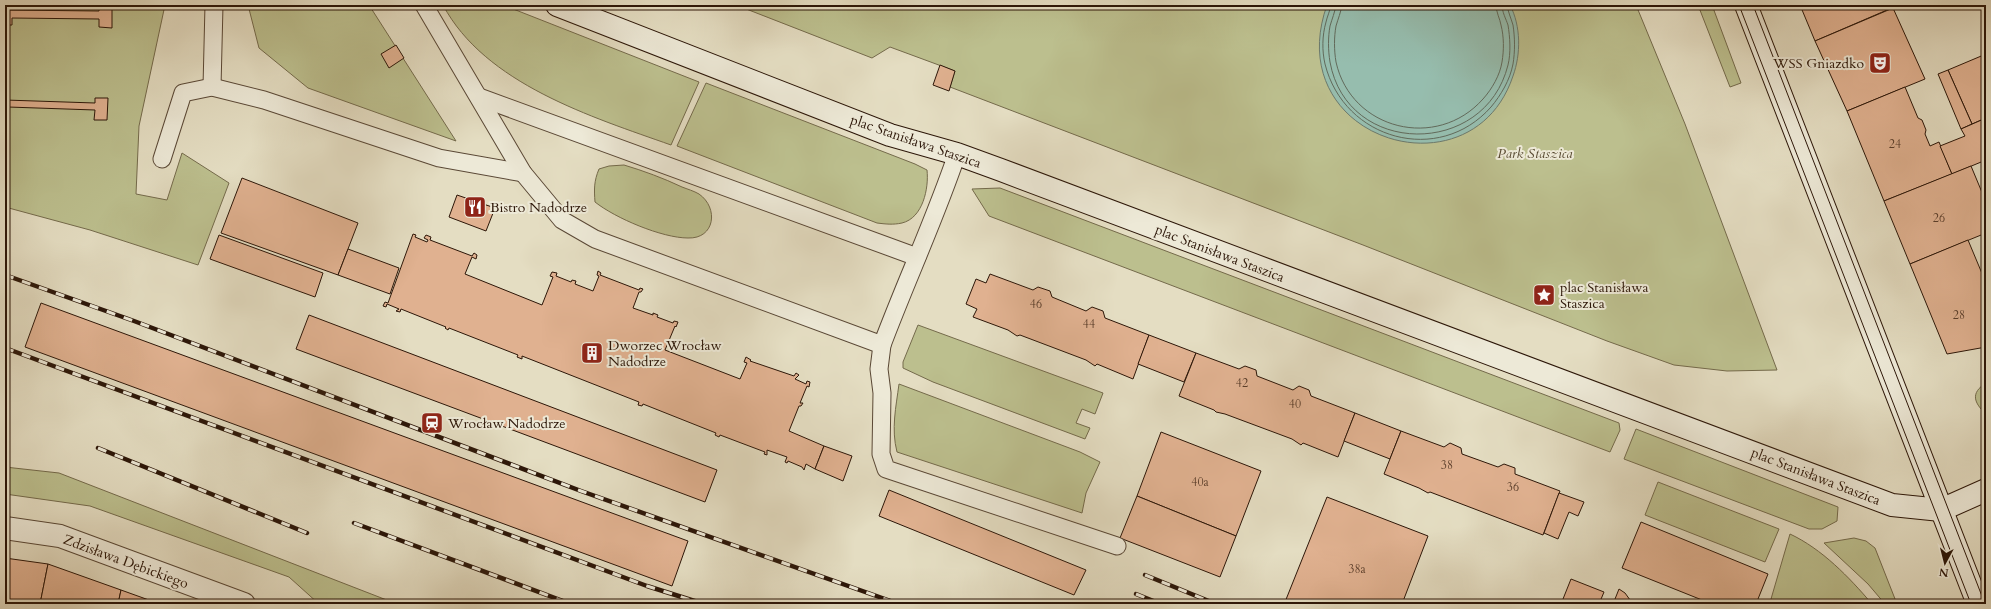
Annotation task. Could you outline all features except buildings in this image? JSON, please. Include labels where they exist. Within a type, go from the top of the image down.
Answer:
[{"type":"street","name":"plac Stanisława Staszica","points":[[557,5],[890,135],[957,154],[1892,505],[1942,510]]},
{"type":"street","points":[[1746,5],[1978,604]]},
{"type":"street","points":[[1942,510],[1986,490]]},
{"type":"street","name":"Zdzisława Dębickiego","points":[[5,528],[60,536],[244,604]]},
{"type":"lane","points":[[212,87],[214,5]]},
{"type":"lane","points":[[424,5],[522,173],[562,220],[595,239],[882,345]]},
{"type":"lane","points":[[162,159],[183,93],[212,87],[264,100],[439,158],[522,173]]},
{"type":"lane","points":[[479,97],[917,257]]},
{"type":"lane","points":[[957,154],[946,189],[882,345],[879,369],[882,393],[881,454],[886,469],[1117,546]]},
{"type":"green space","points":[[5,5],[165,5],[139,126],[136,194],[167,200],[182,153],[229,183],[198,265],[90,230],[5,207]]},
{"type":"green space","points":[[248,5],[369,5],[456,141],[308,88],[259,48]]},
{"type":"green space","points":[[443,5],[503,5],[699,82],[671,145],[575,109],[543,94],[513,77],[485,56],[462,33]]},
{"type":"green space","name":"Park Staszica","points":[[736,5],[1636,5],[1685,124],[1777,370],[1727,371],[1674,365],[1607,341],[1363,245],[950,87],[955,71],[890,47],[872,58]]},
{"type":"green space","points":[[1698,5],[1712,5],[1741,83],[1730,87]]},
{"type":"green space","points":[[706,83],[927,170],[926,193],[920,209],[909,220],[902,223],[877,223],[677,146]]},
{"type":"green space","points":[[624,165],[699,194],[710,207],[711,222],[709,228],[704,234],[697,237],[688,238],[665,235],[626,220],[595,202],[594,193],[596,177],[599,169],[609,166]]},
{"type":"green space","points":[[1000,188],[1619,423],[1620,430],[1610,452],[989,216],[972,189]]},
{"type":"green space","points":[[918,325],[1103,393],[1095,414],[1082,409],[1076,423],[1090,428],[1085,439],[933,382],[903,368],[903,362]]},
{"type":"green space","points":[[1986,383],[1986,414],[1977,402],[1976,394]]},
{"type":"green space","points":[[899,384],[1080,452],[1100,462],[1086,493],[1082,513],[897,452],[894,426]]},
{"type":"green space","points":[[1636,429],[1838,507],[1837,521],[1822,529],[1809,529],[1624,459]]},
{"type":"green space","points":[[5,467],[59,473],[397,604],[319,604],[289,577],[90,506],[5,494]]},
{"type":"green space","points":[[1658,482],[1779,529],[1765,562],[1645,515]]},
{"type":"green space","points":[[1790,534],[1813,547],[1834,564],[1872,604],[1783,604],[1771,599]]},
{"type":"green space","points":[[1854,538],[1866,541],[1875,548],[1897,604],[1885,604],[1868,584],[1824,543]]},
{"type":"water","points":[[1327,5],[1510,5],[1514,13],[1519,40],[1516,67],[1513,76],[1491,114],[1460,136],[1423,143],[1387,137],[1354,119],[1330,90],[1320,52]]},
{"type":"tram line","points":[[1739,5],[1971,604]]},
{"type":"tram line","points":[[1753,5],[1985,604]]},
{"type":"railway","points":[[5,275],[134,321],[581,491],[899,604]]},
{"type":"railway","points":[[5,348],[647,586],[704,604]]},
{"type":"railway","points":[[98,448],[307,533]]},
{"type":"railway","points":[[354,523],[571,604]]},
{"type":"railway","points":[[1145,575],[1216,604]]},
{"type":"railway","points":[[1136,594],[1161,604]]},
{"type":"place","name":"WSS Gniazdko","points":[[1880,63]]},
{"type":"place","name":"Bistro Nadodrze","points":[[475,207]]},
{"type":"place","name":"plac Stanisława Staszica","points":[[1544,295]]},
{"type":"place","name":"Dworzec Wrocław Nadodrze","points":[[592,353]]},
{"type":"place","name":"Wrocław Nadodrze","points":[[432,423]]}]
